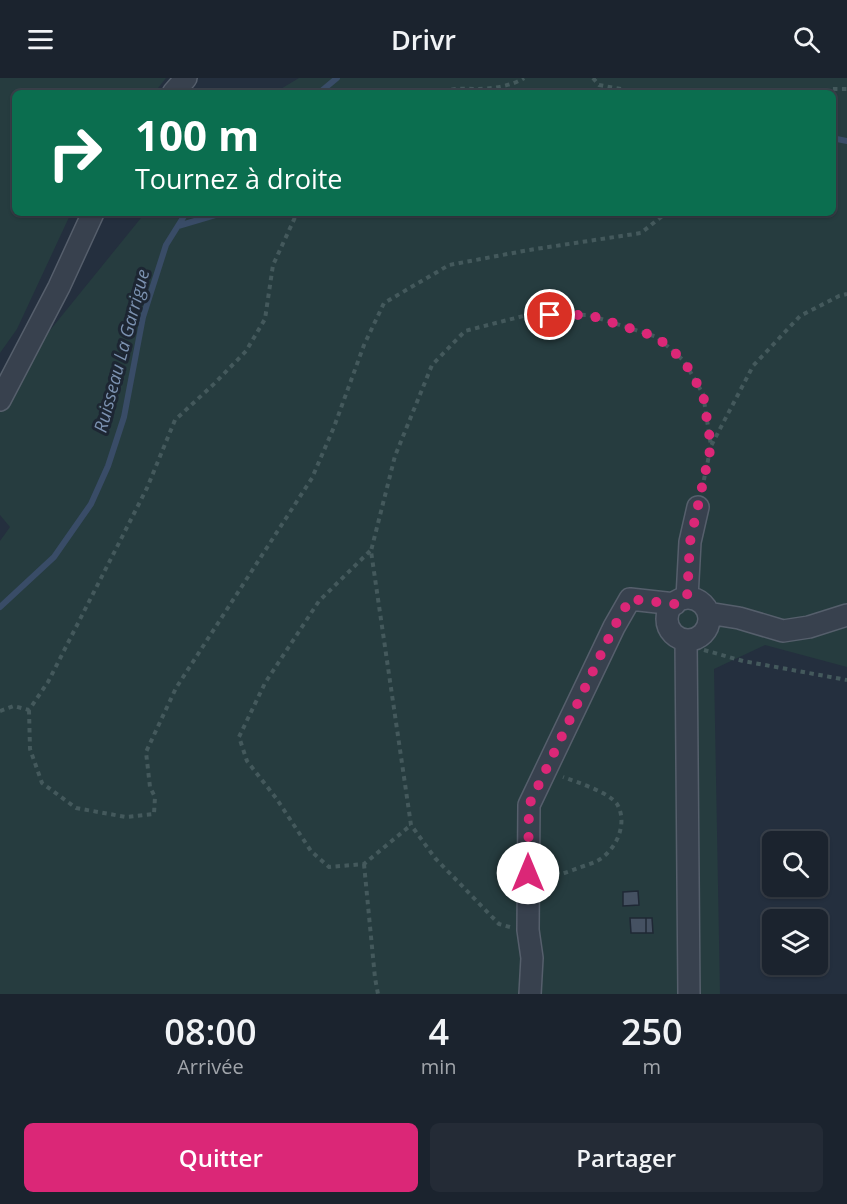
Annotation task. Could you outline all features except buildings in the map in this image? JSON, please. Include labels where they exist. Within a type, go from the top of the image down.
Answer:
[{"type":"street","points":[[176,90],[186,78]]},
{"type":"street","points":[[0,400],[59,287],[92,216]]},
{"type":"street","points":[[530,994],[532,958],[528,930],[529,805],[614,627],[630,599],[681,601],[700,602],[708,612],[708,626],[704,632],[693,639],[686,640],[674,634],[668,622],[668,615],[681,601],[698,507]]},
{"type":"street","points":[[708,612],[783,631],[809,627],[847,615]]},
{"type":"street","points":[[686,640],[689,994]]},
{"type":"path","points":[[449,90],[480,89],[518,82],[524,78]]},
{"type":"path","points":[[593,78],[599,86],[624,90]]},
{"type":"path","points":[[830,90],[847,89]]},
{"type":"path","points":[[296,216],[273,265],[265,319],[246,351],[175,420],[136,508],[48,682],[29,710],[30,749],[42,783],[75,808],[126,817],[154,814],[155,797],[150,787],[146,752],[176,688],[312,478],[334,427],[364,345],[384,303],[449,265],[641,233],[662,216]]},
{"type":"path","points":[[698,507],[711,446],[753,366],[800,316],[838,296],[847,294]]},
{"type":"path","points":[[528,930],[499,924],[435,858],[411,825],[371,551],[394,456],[432,365],[465,331],[531,314],[589,315],[657,337],[684,361],[703,394],[711,446]]},
{"type":"path","points":[[371,551],[319,601],[265,683],[239,737],[247,761],[276,798],[310,852],[329,867],[364,864],[411,825]]},
{"type":"path","points":[[706,650],[743,661],[847,680]]},
{"type":"path","points":[[0,711],[14,706],[29,710]]},
{"type":"path","points":[[528,873],[554,877],[597,862],[612,848],[620,833],[622,817],[616,802],[594,789],[546,770]]},
{"type":"path","points":[[364,864],[378,994]]},
{"type":"green space","points":[[0,78],[166,78],[156,90],[12,90],[12,216],[70,216],[17,329],[0,353]]},
{"type":"green space","points":[[299,78],[847,78],[847,667],[765,645],[714,669],[720,994],[0,994],[0,541],[10,527],[0,515],[0,392],[143,216],[836,216],[836,90],[279,90]]},
{"type":"waterway","name":"Ruisseau La Garrigue","points":[[323,90],[337,78]]},
{"type":"waterway","points":[[836,139],[847,141]]},
{"type":"waterway","name":"Ruisseau La Garrigue","points":[[0,607],[54,557],[91,504],[108,466],[124,417],[143,317],[166,245],[184,216]]},
{"type":"waterway","points":[[178,226],[212,216]]},
{"type":"route","points":[[528,873],[529,805],[614,627],[630,599],[675,604],[687,598],[690,542],[711,446],[703,394],[684,361],[657,337],[589,315],[550,315]]}]
